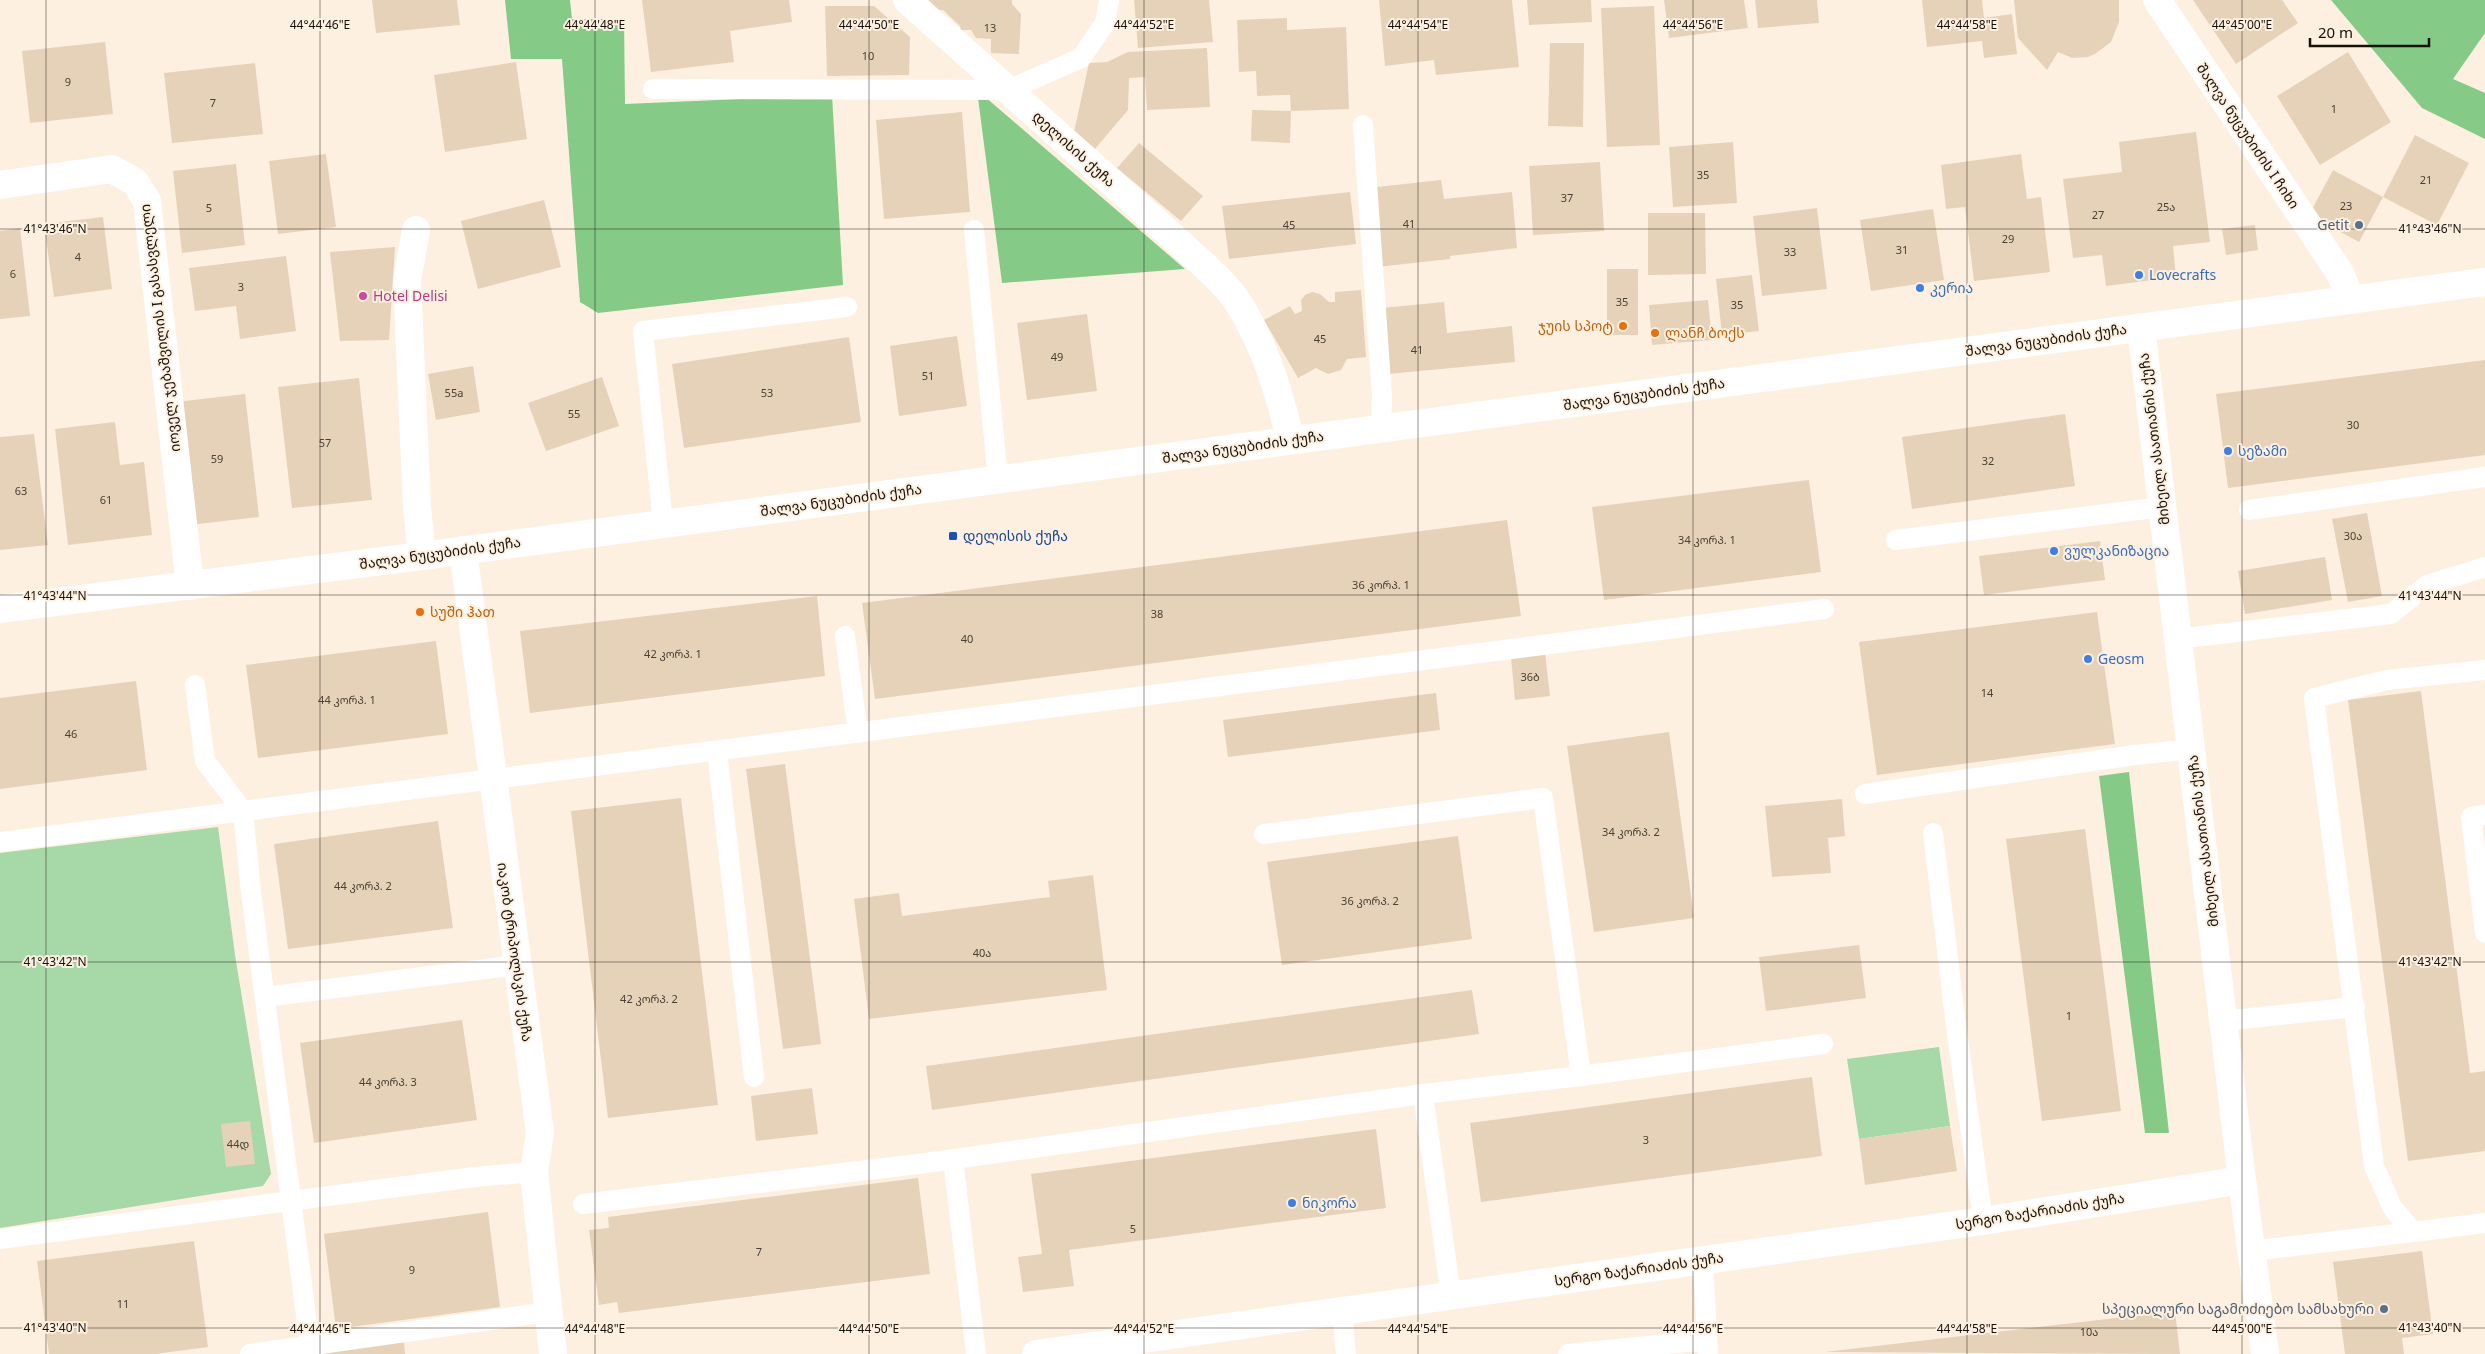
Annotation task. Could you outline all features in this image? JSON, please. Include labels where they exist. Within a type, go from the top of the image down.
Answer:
[{"type":"street","name":"დელისის ქუჩა","points":[[907,0],[1183,246],[1238,304],[1268,360],[1284,410],[1290,440]]},
{"type":"street","name":"შალვა ნუცუბიძის I ჩიხი","points":[[2157,0],[2340,273],[2351,300]]},
{"type":"street","name":"იოველ ჯებაშვილის I გასასვლელი","points":[[0,185],[112,169],[135,182],[146,201],[190,586]]},
{"type":"street","points":[[416,230],[407,281],[417,507],[422,556]]},
{"type":"street","name":"შალვა ნუცუბიძის ქუჩა","points":[[0,609],[422,556],[2485,282]]},
{"type":"street","name":"მიხეილ ასათიანის ქუჩა","points":[[2141,327],[2242,1180],[2265,1354]]},
{"type":"street","name":"იაკობ ტრიპოლსკის ქუჩა","points":[[463,550],[516,965],[540,1133],[534,1172],[553,1354]]},
{"type":"street","name":"სერგო ზაქარიაძის ქუჩა","points":[[1036,1354],[1983,1221],[2242,1180]]},
{"type":"lane","points":[[653,89],[1008,90],[1081,58],[1105,23],[1109,0]]},
{"type":"lane","points":[[1363,125],[1382,397],[1381,428]]},
{"type":"lane","points":[[974,230],[998,479]]},
{"type":"lane","points":[[663,523],[642,331],[846,307]]},
{"type":"lane","points":[[2249,510],[2485,477]]},
{"type":"lane","points":[[1896,540],[2163,508]]},
{"type":"lane","points":[[2178,639],[2391,614],[2427,585],[2485,568]]},
{"type":"lane","points":[[0,842],[717,752],[1824,609]]},
{"type":"lane","points":[[845,636],[858,733]]},
{"type":"lane","points":[[2413,1232],[2392,1206],[2374,1166],[2314,698],[2387,680],[2485,670]]},
{"type":"lane","points":[[195,685],[205,761],[243,811],[290,1202],[310,1346]]},
{"type":"lane","points":[[1865,794],[2136,755],[2192,749]]},
{"type":"lane","points":[[717,752],[754,1077]]},
{"type":"lane","points":[[1264,834],[1543,798],[1581,1076]]},
{"type":"lane","points":[[2485,815],[2471,817],[2485,933]]},
{"type":"lane","points":[[1933,833],[1956,1026],[1983,1221]]},
{"type":"lane","points":[[265,997],[516,965]]},
{"type":"lane","points":[[2223,1020],[2355,1007]]},
{"type":"lane","points":[[583,1204],[953,1159],[1423,1094],[1581,1076],[1823,1044]]},
{"type":"lane","points":[[1423,1094],[1451,1296]]},
{"type":"lane","points":[[953,1159],[976,1354]]},
{"type":"lane","points":[[0,1238],[534,1172]]},
{"type":"lane","points":[[2251,1251],[2485,1223]]},
{"type":"lane","points":[[1568,1354],[1708,1347],[1703,1260]]},
{"type":"lane","points":[[1342,1311],[1346,1354]]},
{"type":"lane","points":[[250,1354],[548,1312]]},
{"type":"green space","points":[[505,0],[570,0],[572,19],[624,19],[625,104],[832,95],[843,285],[598,313],[580,302],[562,59],[511,59]]},
{"type":"green space","points":[[2331,0],[2485,0],[2485,33],[2453,79],[2485,93],[2485,139],[2422,108]]},
{"type":"green space","points":[[977,90],[1185,269],[1002,283]]},
{"type":"green space","points":[[2129,772],[2169,1133],[2145,1133],[2099,776]]},
{"type":"green space","points":[[218,827],[235,955],[271,1174],[263,1186],[0,1228],[0,853]]},
{"type":"green space","points":[[1939,1047],[1950,1126],[1859,1139],[1847,1059]]},
{"type":"building","points":[[372,0],[457,0],[460,25],[376,33]]},
{"type":"building","points":[[642,0],[789,0],[792,22],[730,31],[734,62],[651,72]]},
{"type":"building","points":[[928,0],[1012,0],[1012,4],[1021,14],[1019,54],[991,53],[991,39],[976,38],[971,30],[961,30],[960,26],[943,10],[937,10]]},
{"type":"building","points":[[1134,0],[1209,0],[1213,42],[1138,48]]},
{"type":"building","points":[[1379,0],[1512,0],[1519,67],[1436,75],[1434,60],[1385,66]]},
{"type":"building","points":[[1527,0],[1591,0],[1592,22],[1529,25]]},
{"type":"building","points":[[1664,0],[1744,0],[1748,28],[1669,38]]},
{"type":"building","points":[[1755,0],[1817,0],[1819,23],[1758,28]]},
{"type":"building","points":[[1922,0],[1982,0],[1984,18],[2012,14],[2017,54],[1984,58],[1982,41],[1927,47]]},
{"type":"building","points":[[2014,0],[2119,0],[2119,22],[2111,42],[2095,54],[2088,57],[2072,58],[2058,52],[2047,70],[2018,38]]},
{"type":"building","points":[[2193,0],[2282,0],[2298,23],[2236,64]]},
{"type":"building","points":[[825,6],[874,6],[910,37],[909,75],[827,76]]},
{"type":"building","points":[[1654,6],[1660,145],[1607,147],[1601,8]]},
{"type":"building","points":[[1287,18],[1287,30],[1346,27],[1349,109],[1291,111],[1290,95],[1257,96],[1256,71],[1239,72],[1237,20]]},
{"type":"building","points":[[105,42],[113,114],[30,123],[22,51]]},
{"type":"building","points":[[1550,43],[1584,43],[1583,127],[1548,126]]},
{"type":"building","points":[[1207,48],[1210,107],[1147,110],[1145,77],[1129,78],[1128,110],[1094,150],[1074,132],[1089,63],[1107,62],[1128,52]]},
{"type":"building","points":[[2348,52],[2391,122],[2320,165],[2277,96]]},
{"type":"building","points":[[516,62],[527,139],[445,152],[434,75]]},
{"type":"building","points":[[255,63],[263,134],[172,143],[164,73]]},
{"type":"building","points":[[1252,110],[1291,111],[1290,143],[1251,141]]},
{"type":"building","points":[[962,112],[970,212],[884,219],[876,120]]},
{"type":"building","points":[[2196,132],[2210,242],[2173,246],[2176,277],[2106,286],[2102,255],[2073,258],[2063,179],[2122,172],[2119,142]]},
{"type":"building","points":[[2415,135],[2469,163],[2437,225],[2383,197]]},
{"type":"building","points":[[1733,142],[1737,203],[1673,207],[1669,147]]},
{"type":"building","points":[[1139,143],[1203,196],[1181,221],[1117,168]]},
{"type":"building","points":[[326,154],[336,227],[278,234],[269,161]]},
{"type":"building","points":[[2021,154],[2027,199],[2041,197],[2050,272],[1974,281],[1965,207],[1946,209],[1941,165]]},
{"type":"building","points":[[1600,162],[1604,231],[1533,235],[1529,166]]},
{"type":"building","points":[[236,164],[245,245],[182,253],[173,171]]},
{"type":"building","points":[[2333,170],[2383,197],[2359,242],[2309,215]]},
{"type":"building","points":[[1441,180],[1444,199],[1512,192],[1517,248],[1450,256],[1450,259],[1377,267],[1368,188]]},
{"type":"building","points":[[1350,192],[1356,244],[1229,259],[1222,206]]},
{"type":"building","points":[[544,200],[561,267],[478,289],[461,221]]},
{"type":"building","points":[[1817,208],[1827,289],[1762,296],[1753,216]]},
{"type":"building","points":[[1933,209],[1944,280],[1871,291],[1860,220]]},
{"type":"building","points":[[1648,213],[1705,213],[1706,274],[1648,275]]},
{"type":"building","points":[[103,217],[112,289],[54,297],[44,224]]},
{"type":"building","points":[[2255,225],[2258,250],[2226,255],[2222,229]]},
{"type":"building","points":[[20,228],[30,316],[0,319],[0,231]]},
{"type":"building","name":"Hotel Delisi","points":[[395,247],[389,340],[340,341],[330,252]]},
{"type":"building","points":[[286,256],[296,331],[240,339],[236,306],[195,311],[189,268]]},
{"type":"building","points":[[1607,269],[1638,269],[1638,335],[1607,335]]},
{"type":"building","points":[[1752,275],[1759,331],[1722,335],[1716,279]]},
{"type":"building","points":[[1361,290],[1366,357],[1347,359],[1341,370],[1328,374],[1316,368],[1298,378],[1264,320],[1290,306],[1295,314],[1302,311],[1301,300],[1305,295],[1312,292],[1320,294],[1329,302],[1335,302],[1335,292]]},
{"type":"building","points":[[1708,300],[1712,340],[1652,345],[1649,305]]},
{"type":"building","points":[[1444,302],[1447,333],[1512,326],[1515,362],[1388,374],[1382,308]]},
{"type":"building","points":[[1087,314],[1097,391],[1027,400],[1017,323]]},
{"type":"building","points":[[957,336],[967,406],[899,416],[890,346]]},
{"type":"building","points":[[849,337],[861,422],[684,448],[672,364]]},
{"type":"building","points":[[2485,360],[2485,455],[2228,488],[2216,394]]},
{"type":"building","points":[[473,366],[480,412],[436,420],[428,374]]},
{"type":"building","points":[[602,377],[619,426],[546,451],[528,403]]},
{"type":"building","points":[[359,378],[372,500],[292,508],[278,387]]},
{"type":"building","points":[[245,394],[259,517],[190,525],[176,402]]},
{"type":"building","points":[[2065,414],[2075,486],[1912,509],[1902,437]]},
{"type":"building","points":[[115,422],[120,465],[144,462],[152,535],[68,545],[55,429]]},
{"type":"building","points":[[34,434],[48,545],[0,550],[0,437]]},
{"type":"building","points":[[1809,480],[1821,572],[1604,600],[1592,507]]},
{"type":"building","points":[[2367,513],[2382,596],[2348,602],[2332,519]]},
{"type":"building","points":[[1507,520],[1521,616],[875,699],[862,603]]},
{"type":"building","points":[[2100,541],[2105,580],[1984,595],[1979,556]]},
{"type":"building","points":[[2325,557],[2332,600],[2245,614],[2238,571]]},
{"type":"building","points":[[817,596],[825,676],[530,713],[520,631]]},
{"type":"building","points":[[2097,612],[2115,744],[1877,775],[1859,642]]},
{"type":"building","points":[[436,641],[448,734],[258,758],[246,665]]},
{"type":"building","points":[[1545,653],[1550,696],[1515,700],[1511,657]]},
{"type":"building","points":[[136,681],[147,770],[0,789],[0,698]]},
{"type":"building","points":[[2421,691],[2470,1073],[2485,1071],[2485,1151],[2408,1161],[2348,700]]},
{"type":"building","points":[[1436,693],[1440,730],[1228,757],[1223,720]]},
{"type":"building","points":[[1669,732],[1694,918],[1594,932],[1567,746]]},
{"type":"building","points":[[785,764],[821,1044],[783,1049],[746,769]]},
{"type":"building","points":[[681,798],[718,1105],[608,1118],[571,811]]},
{"type":"building","points":[[1842,799],[1845,836],[1828,838],[1831,873],[1772,877],[1765,806]]},
{"type":"building","points":[[438,821],[453,928],[288,949],[274,844]]},
{"type":"building","points":[[2085,829],[2121,1111],[2042,1121],[2006,839]]},
{"type":"building","points":[[1458,836],[1472,939],[1282,965],[1267,862]]},
{"type":"building","points":[[1093,875],[1107,990],[869,1019],[854,899],[899,893],[902,916],[1050,897],[1048,881]]},
{"type":"building","points":[[1859,945],[1866,998],[1766,1011],[1759,957]]},
{"type":"building","points":[[1472,990],[1479,1034],[932,1110],[926,1066]]},
{"type":"building","points":[[462,1020],[477,1120],[314,1143],[300,1043]]},
{"type":"building","points":[[1812,1077],[1822,1156],[1481,1202],[1470,1123]]},
{"type":"building","points":[[812,1088],[818,1134],[756,1141],[751,1096]]},
{"type":"building","points":[[250,1121],[255,1164],[226,1167],[221,1124]]},
{"type":"building","points":[[1950,1126],[1957,1171],[1865,1185],[1859,1139]]},
{"type":"building","points":[[1376,1129],[1386,1208],[1069,1250],[1074,1286],[1023,1292],[1018,1257],[1042,1254],[1031,1174]]},
{"type":"building","points":[[918,1178],[930,1274],[619,1313],[617,1302],[599,1305],[589,1230],[609,1228],[608,1217]]},
{"type":"building","points":[[488,1212],[500,1307],[336,1329],[324,1234]]},
{"type":"building","points":[[194,1241],[208,1347],[155,1354],[49,1354],[37,1261]]},
{"type":"building","name":"სპეციალური საგამოძიებო სამსახური","points":[[2422,1251],[2433,1334],[2402,1338],[2404,1354],[2345,1354],[2333,1262]]},
{"type":"building","points":[[2175,1311],[2180,1354],[1825,1352]]},
{"type":"building","points":[[404,1341],[405,1354],[312,1354]]},
{"type":"place","name":"Getit","points":[[2359,225]]},
{"type":"place","name":"Lovecrafts","points":[[2139,275]]},
{"type":"place","name":"კერია","points":[[1920,288]]},
{"type":"place","name":"Hotel Delisi","points":[[363,296]]},
{"type":"place","name":"ჯუის სპოტ","points":[[1623,326]]},
{"type":"place","name":"ლანჩ ბოქს","points":[[1655,333]]},
{"type":"place","name":"სეზამი","points":[[2228,451]]},
{"type":"place","name":"დელისის ქუჩა","points":[[953,536]]},
{"type":"place","name":"ვულკანიზაცია","points":[[2054,551]]},
{"type":"place","name":"სუში ჰათ","points":[[420,612]]},
{"type":"place","name":"Geosm","points":[[2088,659]]},
{"type":"place","name":"ნიკორა","points":[[1292,1203]]},
{"type":"place","name":"სპეციალური საგამოძიებო სამსახური","points":[[2384,1309]]}]
